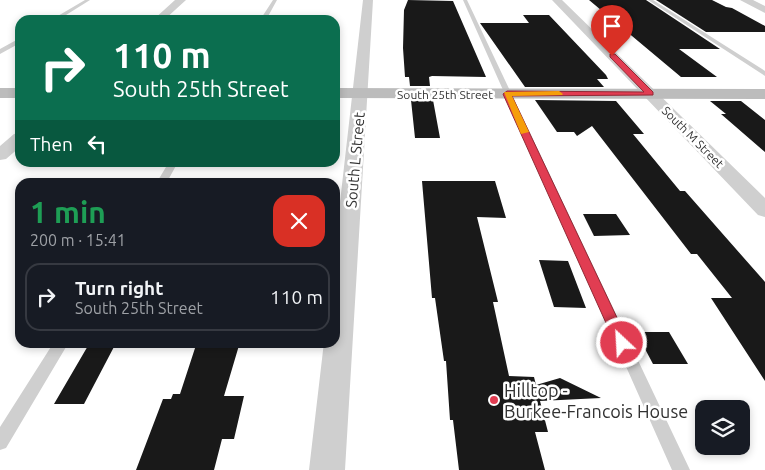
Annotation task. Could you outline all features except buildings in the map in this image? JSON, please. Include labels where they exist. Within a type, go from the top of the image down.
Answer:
[{"type":"street","points":[[164,15],[181,0]]},
{"type":"street","name":"South L Street","points":[[340,326],[368,0]]},
{"type":"street","name":"South M Street","points":[[557,0],[765,210]]},
{"type":"street","points":[[745,0],[765,10]]},
{"type":"street","points":[[0,93],[15,93]]},
{"type":"street","name":"South 25th Street","points":[[340,94],[765,94]]},
{"type":"street","points":[[0,155],[15,142]]},
{"type":"street","name":"South L Street","points":[[327,470],[338,348]]},
{"type":"lane","points":[[62,15],[88,0]]},
{"type":"lane","points":[[266,15],[275,0]]},
{"type":"lane","points":[[465,0],[681,470]]},
{"type":"lane","points":[[650,0],[765,74]]},
{"type":"lane","points":[[0,52],[15,43]]},
{"type":"lane","points":[[164,178],[171,167]]},
{"type":"lane","points":[[0,442],[58,348]]},
{"type":"slow traffic","points":[[524,132],[507,94],[559,94]]},
{"type":"place","name":"Hilltop - Burkee-Francois House","points":[[494,400]]},
{"type":"route","points":[[612,56],[650,94],[507,94],[622,343]]}]
